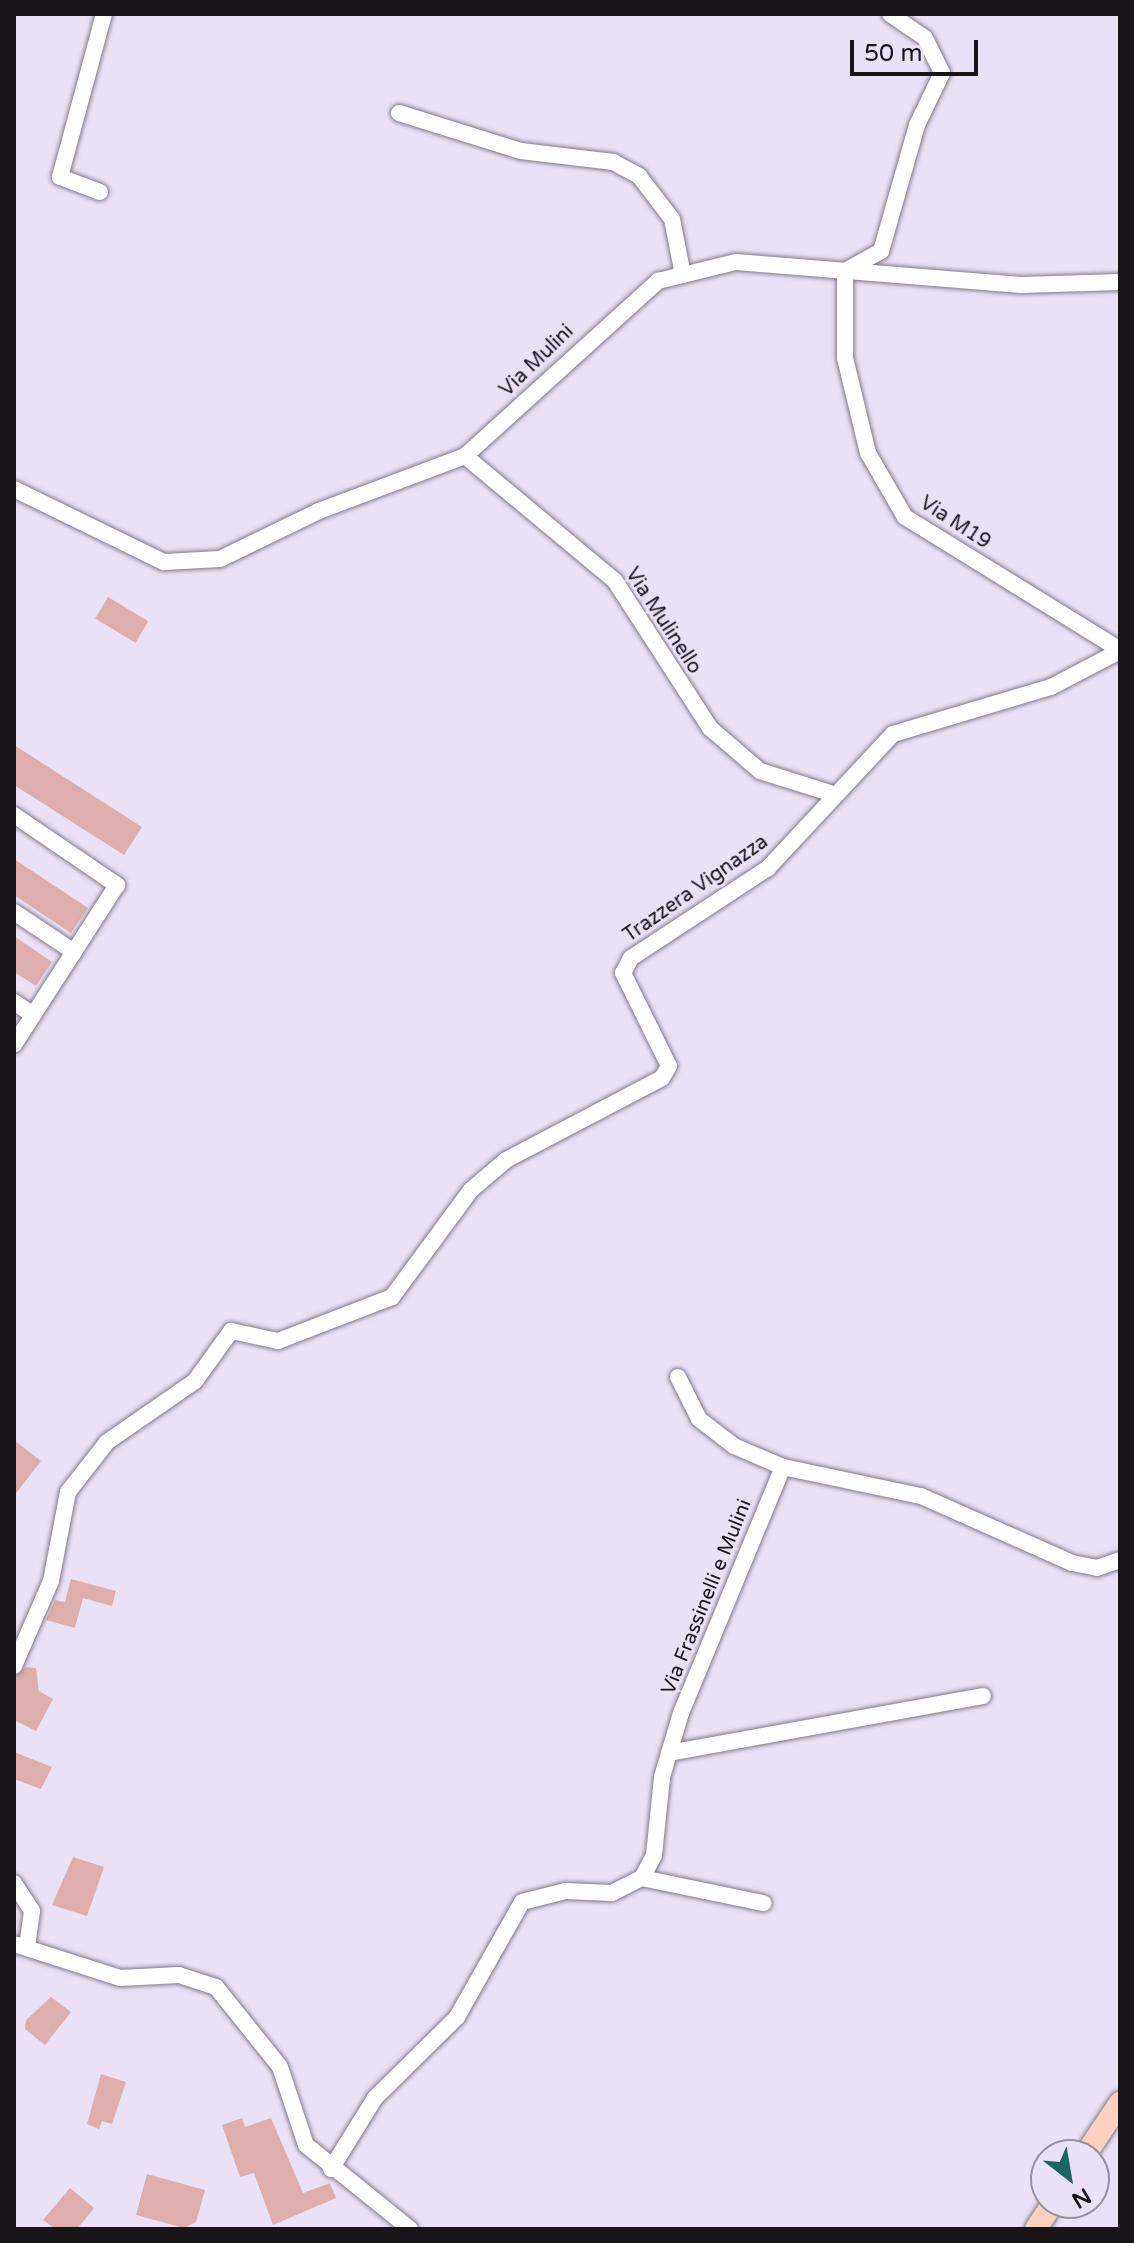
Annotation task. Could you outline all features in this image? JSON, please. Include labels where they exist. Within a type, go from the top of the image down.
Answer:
[{"type":"main road","points":[[1096,2139],[1120,2103]]},
{"type":"street","points":[[100,192],[60,177],[104,14]]},
{"type":"street","points":[[845,271],[881,251],[917,125],[942,73],[925,38],[890,14]]},
{"type":"street","points":[[399,113],[521,151],[613,162],[639,176],[672,219],[683,275]]},
{"type":"street","name":"Via Mulini","points":[[14,489],[130,549],[191,564],[243,551],[319,511],[465,456],[594,333],[658,281],[736,262],[1021,285],[1120,282]]},
{"type":"street","name":"Via M19","points":[[845,271],[845,358],[868,453],[905,517],[1120,650]]},
{"type":"street","name":"Via Mulinello","points":[[465,456],[615,581],[710,728],[760,771],[830,793]]},
{"type":"street","name":"Trazzera Vignazza","points":[[14,1666],[51,1581],[57,1525],[81,1469],[195,1381],[231,1331],[278,1341],[392,1297],[471,1190],[506,1160],[662,1078],[669,1066],[623,973],[631,958],[768,868],[807,831],[830,793],[865,771],[893,734],[1051,687],[1120,650]]},
{"type":"street","points":[[14,815],[117,885],[14,1045]]},
{"type":"street","points":[[14,912],[74,952]]},
{"type":"street","points":[[14,1002],[33,1015]]},
{"type":"street","points":[[678,1377],[699,1419],[734,1446],[783,1467],[921,1496],[1072,1563],[1097,1568],[1120,1560]]},
{"type":"street","name":"Via Frassinelli e Mulini","points":[[642,1878],[654,1855],[669,1753],[718,1613],[783,1467]]},
{"type":"street","points":[[669,1753],[983,1696]]},
{"type":"street","points":[[331,2169],[375,2098],[457,2017],[522,1902],[565,1891],[612,1893],[642,1878],[763,1903]]},
{"type":"street","points":[[14,1883],[32,1911],[21,1946],[120,1978],[189,1976],[216,1987],[261,2035],[280,2067],[294,2124],[331,2169],[410,2229]]},
{"type":"building","points":[[108,597],[148,621],[135,643],[95,618]]},
{"type":"building","points":[[14,745],[142,827],[124,855],[14,785]]},
{"type":"building","points":[[14,859],[88,908],[71,933],[14,895]]},
{"type":"building","points":[[14,936],[52,962],[36,986],[14,972]]},
{"type":"building","points":[[14,1440],[41,1461],[14,1496]]},
{"type":"building","points":[[71,1579],[116,1591],[112,1606],[83,1598],[75,1628],[46,1620],[55,1600],[65,1602]]},
{"type":"building","points":[[26,1667],[36,1668],[39,1691],[53,1699],[36,1731],[14,1720],[14,1677]]},
{"type":"building","points":[[14,1752],[52,1767],[41,1789],[14,1779]]},
{"type":"building","points":[[73,1857],[104,1867],[87,1916],[52,1905]]},
{"type":"building","points":[[51,1997],[71,2012],[45,2045],[25,2029],[26,2020]]},
{"type":"building","points":[[101,2074],[126,2082],[112,2124],[102,2121],[99,2129],[87,2124]]},
{"type":"building","points":[[242,2118],[245,2127],[271,2118],[303,2193],[330,2183],[336,2198],[273,2225],[254,2173],[240,2177],[222,2125]]},
{"type":"building","points":[[147,2174],[205,2190],[196,2222],[184,2228],[136,2215]]},
{"type":"building","points":[[70,2188],[94,2208],[77,2229],[55,2229],[43,2220]]}]
